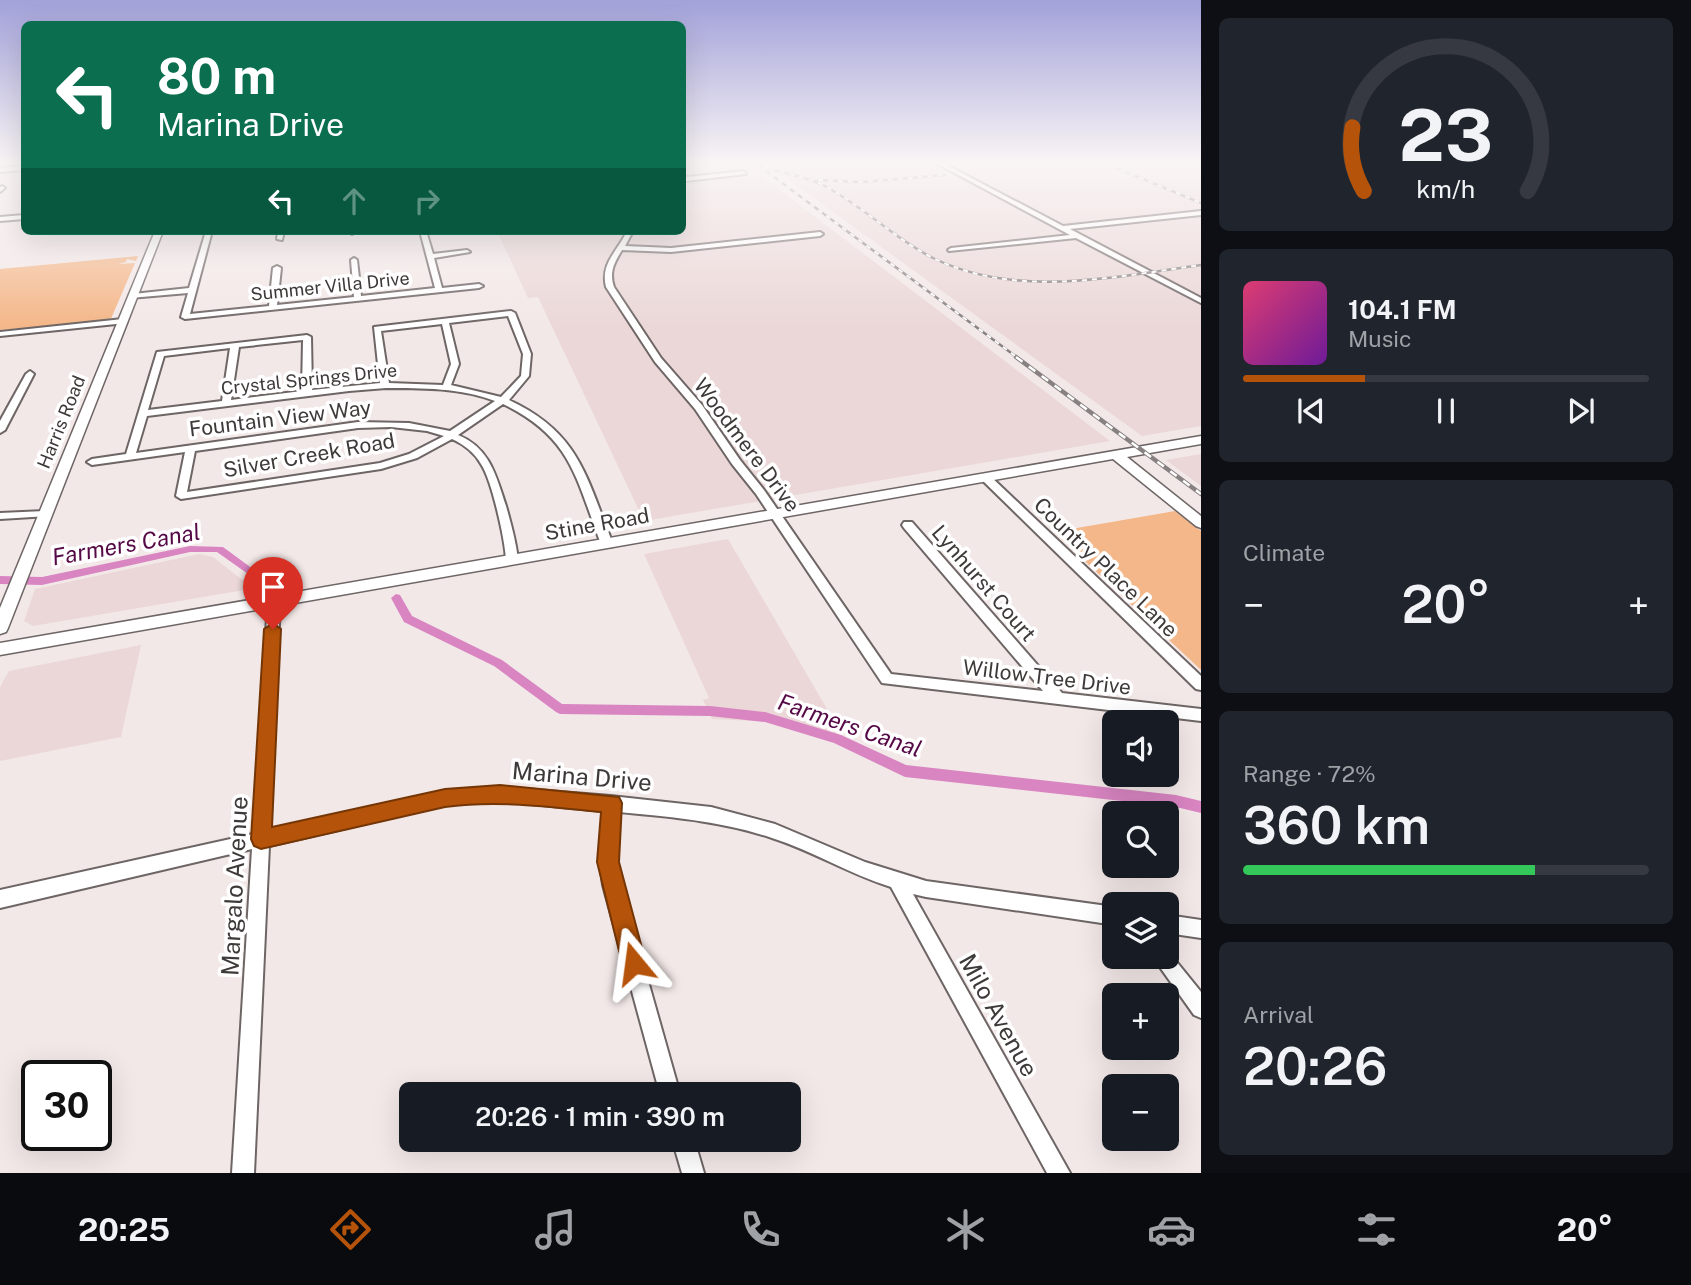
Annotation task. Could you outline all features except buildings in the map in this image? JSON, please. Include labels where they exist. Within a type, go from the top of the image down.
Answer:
[{"type":"main road","name":"Harris Road","points":[[0,628],[157,235]]},
{"type":"main road","name":"Stine Road","points":[[0,649],[1201,440]]},
{"type":"main road","points":[[1115,454],[1201,523]]},
{"type":"street","points":[[0,219],[21,217]]},
{"type":"street","points":[[1042,217],[1201,300]]},
{"type":"street","points":[[1063,228],[1167,217]]},
{"type":"street","points":[[620,248],[671,250],[820,234]]},
{"type":"street","points":[[133,296],[192,290],[208,235]]},
{"type":"street","points":[[424,235],[439,290]]},
{"type":"street","name":"Woodmere Drive","points":[[628,235],[607,271],[610,287],[658,360],[699,407],[776,514],[887,679]]},
{"type":"street","points":[[951,250],[1078,236]]},
{"type":"street","points":[[430,256],[467,252]]},
{"type":"street","points":[[355,260],[358,299]]},
{"type":"street","points":[[273,308],[277,268]]},
{"type":"street","name":"Summer Villa Drive","points":[[192,290],[185,317],[478,286]]},
{"type":"street","name":"Silver Creek Road","points":[[191,449],[181,496],[381,466],[413,456],[452,436],[502,401],[521,383],[528,368],[527,354],[511,313],[445,321]]},
{"type":"street","points":[[0,334],[123,321]]},
{"type":"street","points":[[385,385],[377,329],[445,321],[456,363],[446,388]]},
{"type":"street","points":[[130,457],[160,354],[307,337],[307,393]]},
{"type":"street","points":[[226,404],[235,345]]},
{"type":"street","points":[[0,430],[30,374]]},
{"type":"street","name":"Crystal Springs Drive","points":[[142,414],[385,385],[446,388],[502,401],[535,418],[564,445],[607,544]]},
{"type":"street","name":"Fountain View Way","points":[[92,462],[377,424],[418,427],[452,436],[472,448],[490,470],[511,542],[512,560]]},
{"type":"street","name":"Country Place Lane","points":[[985,478],[1201,685]]},
{"type":"street","points":[[0,516],[45,514]]},
{"type":"street","name":"Lynhurst Court","points":[[908,525],[1058,699]]},
{"type":"street","name":"Margalo Avenue","points":[[243,1173],[274,602]]},
{"type":"street","name":"Willow Tree Drive","points":[[887,679],[1201,715]]},
{"type":"street","name":"Marina Drive","points":[[0,899],[445,798],[471,794],[500,794],[678,809],[743,821],[796,839],[863,870],[897,881],[926,888],[1102,914]]},
{"type":"street","points":[[611,803],[608,862],[612,885],[667,1082]]},
{"type":"street","name":"Milo Avenue","points":[[897,881],[1059,1173]]},
{"type":"street","points":[[1179,926],[1201,929]]},
{"type":"street","points":[[1172,969],[1201,1008]]},
{"type":"street","points":[[686,1152],[692,1173]]},
{"type":"shaded area","points":[[686,217],[815,217],[1110,441],[644,521],[538,297],[528,298],[499,235],[686,235]]},
{"type":"shaded area","points":[[840,217],[1201,217],[1201,426],[1142,436]]},
{"type":"shaded area","points":[[138,256],[136,261],[127,259],[126,262],[118,264],[135,263],[110,321],[0,330],[0,269]]},
{"type":"shaded area","points":[[1201,454],[1201,486],[1166,460]]},
{"type":"shaded area","points":[[1175,511],[1201,531],[1201,670],[1054,532]]},
{"type":"shaded area","points":[[728,539],[848,745],[775,722],[712,719],[703,700],[709,698],[644,554]]},
{"type":"shaded area","points":[[199,554],[213,557],[241,579],[256,583],[256,588],[33,626],[24,621],[35,589]]},
{"type":"shaded area","points":[[141,645],[121,737],[0,761],[0,687],[9,671]]},
{"type":"waterway","name":"Farmers Canal","points":[[0,580],[42,581],[190,549],[219,549],[252,572]]},
{"type":"waterway","name":"Farmers Canal","points":[[396,598],[408,619],[498,663],[560,709],[710,711],[765,717],[837,739],[905,771],[1176,801],[1201,807]]},
{"type":"railway","points":[[828,217],[1018,358]]},
{"type":"railway","points":[[871,217],[933,258],[965,271],[998,278],[1031,281],[1099,279],[1201,265]]},
{"type":"railway","points":[[1016,357],[1201,494]]},
{"type":"route","points":[[273,629],[261,839],[471,794],[611,803],[608,862],[634,963]]}]
